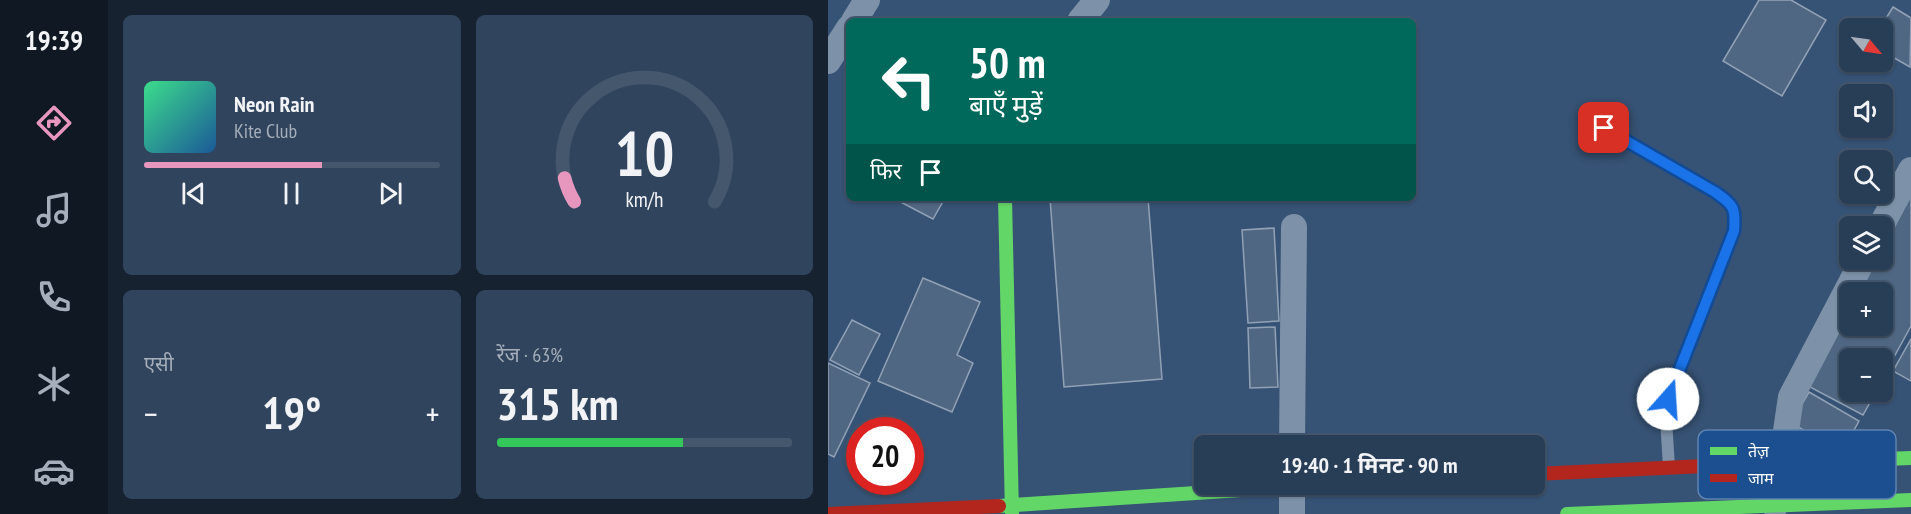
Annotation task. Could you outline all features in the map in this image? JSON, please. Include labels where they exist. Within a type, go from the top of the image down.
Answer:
[{"type":"street","points":[[856,18],[867,0]]},
{"type":"street","points":[[1082,18],[1097,0]]},
{"type":"street","points":[[828,61],[846,33]]},
{"type":"street","points":[[1886,216],[1911,170]]},
{"type":"street","points":[[1005,201],[1012,510]]},
{"type":"street","points":[[1292,435],[1294,227]]},
{"type":"street","points":[[1785,430],[1791,397],[1858,270]]},
{"type":"street","points":[[1896,458],[1911,458]]},
{"type":"street","points":[[1545,473],[1698,466]]},
{"type":"street","points":[[828,514],[1012,510],[1194,494]]},
{"type":"street","points":[[1292,495],[1292,514]]},
{"type":"street","points":[[1775,506],[1776,499]]},
{"type":"street","points":[[1567,514],[1911,500]]},
{"type":"lane","points":[[1604,128],[1715,192],[1730,202],[1736,214],[1734,231],[1668,399],[1666,419],[1669,467]]},
{"type":"building","points":[[1759,0],[1791,0],[1826,20],[1782,96],[1723,61]]},
{"type":"building","points":[[1893,7],[1911,18],[1910,67],[1893,57],[1893,18],[1886,18]]},
{"type":"building","points":[[1911,192],[1911,326],[1893,359],[1893,348],[1839,348],[1839,402],[1870,402],[1863,415],[1808,386],[1839,328],[1839,336],[1893,336],[1893,282],[1863,282],[1870,270],[1893,270],[1893,226]]},
{"type":"building","points":[[899,201],[943,201],[933,219]]},
{"type":"building","points":[[1050,201],[1148,201],[1162,379],[1064,387]]},
{"type":"building","points":[[1274,228],[1279,321],[1248,323],[1242,230]]},
{"type":"building","points":[[923,278],[980,302],[957,355],[973,363],[952,412],[878,381]]},
{"type":"building","points":[[852,320],[880,334],[859,375],[830,360]]},
{"type":"building","points":[[1275,327],[1278,387],[1250,388],[1248,328]]},
{"type":"building","points":[[1911,339],[1911,381],[1893,371]]},
{"type":"building","points":[[828,363],[870,383],[853,417],[846,417],[846,432],[834,457],[828,454]]},
{"type":"building","points":[[1809,392],[1859,421],[1854,430],[1803,430],[1791,423]]},
{"type":"traffic: fast","points":[[1005,201],[1012,514]]},
{"type":"traffic: fast","points":[[1896,459],[1911,458]]},
{"type":"traffic: fast","points":[[999,506],[1194,493]]},
{"type":"traffic: fast","points":[[1567,514],[1911,500]]},
{"type":"traffic: jam","points":[[1545,473],[1698,466]]},
{"type":"traffic: jam","points":[[828,514],[999,506]]},
{"type":"route","points":[[1604,128],[1715,192],[1730,202],[1736,214],[1734,231],[1668,399]]}]
